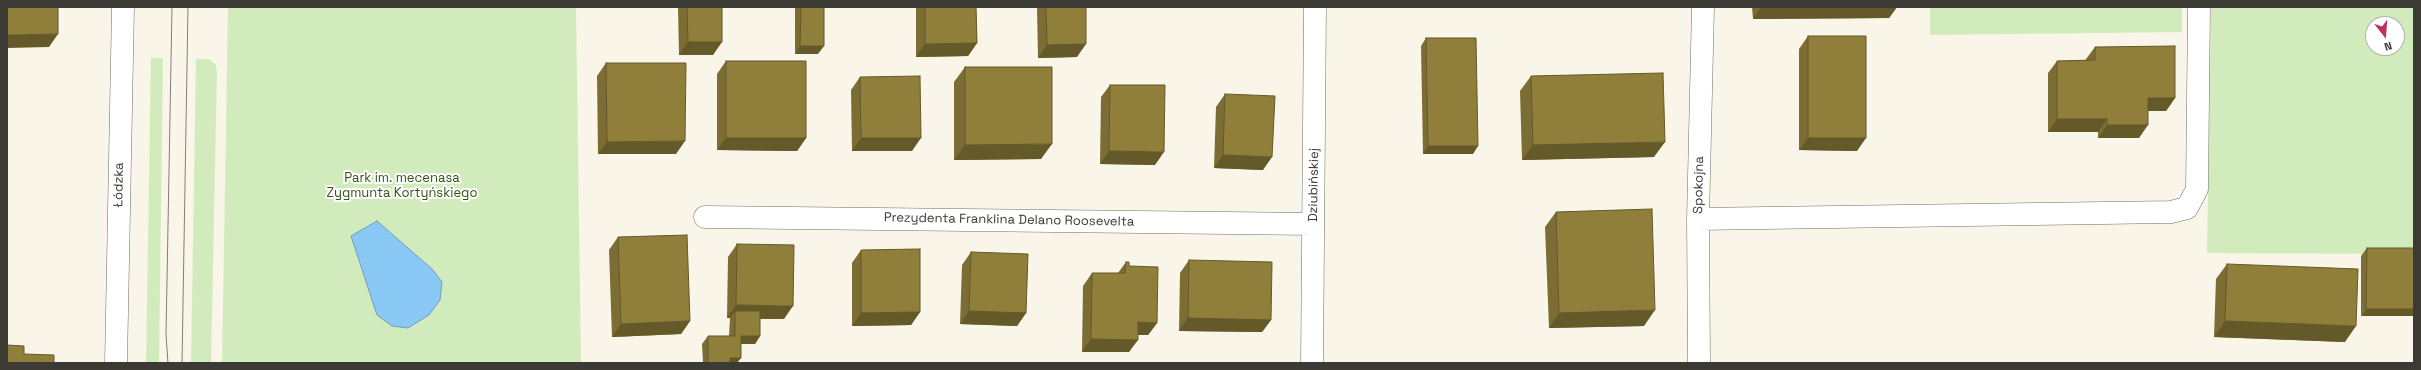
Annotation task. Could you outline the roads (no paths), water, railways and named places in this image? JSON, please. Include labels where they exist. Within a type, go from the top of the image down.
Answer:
[{"type":"street","name":"Łódzka","points":[[116,363],[123,7]]},
{"type":"street","name":"Dziubińskiej","points":[[1312,363],[1315,7]]},
{"type":"street","name":"Spokojna","points":[[1699,363],[1698,219],[1703,7]]},
{"type":"street","points":[[1698,219],[2171,212],[2187,208],[2197,189],[2199,7]]},
{"type":"street","name":"Prezydenta Franklina Delano Roosevelta","points":[[705,217],[1313,224]]},
{"type":"water","points":[[377,221],[432,269],[442,282],[440,300],[429,315],[408,328],[392,326],[377,315],[351,236]]},
{"type":"tram line","points":[[168,363],[166,335],[172,7]]},
{"type":"tram line","points":[[182,363],[188,7]]},
{"type":"park label","name":"Park im. mecenasa Zygmunta Kortyńskiego","points":[[402,186]]}]
